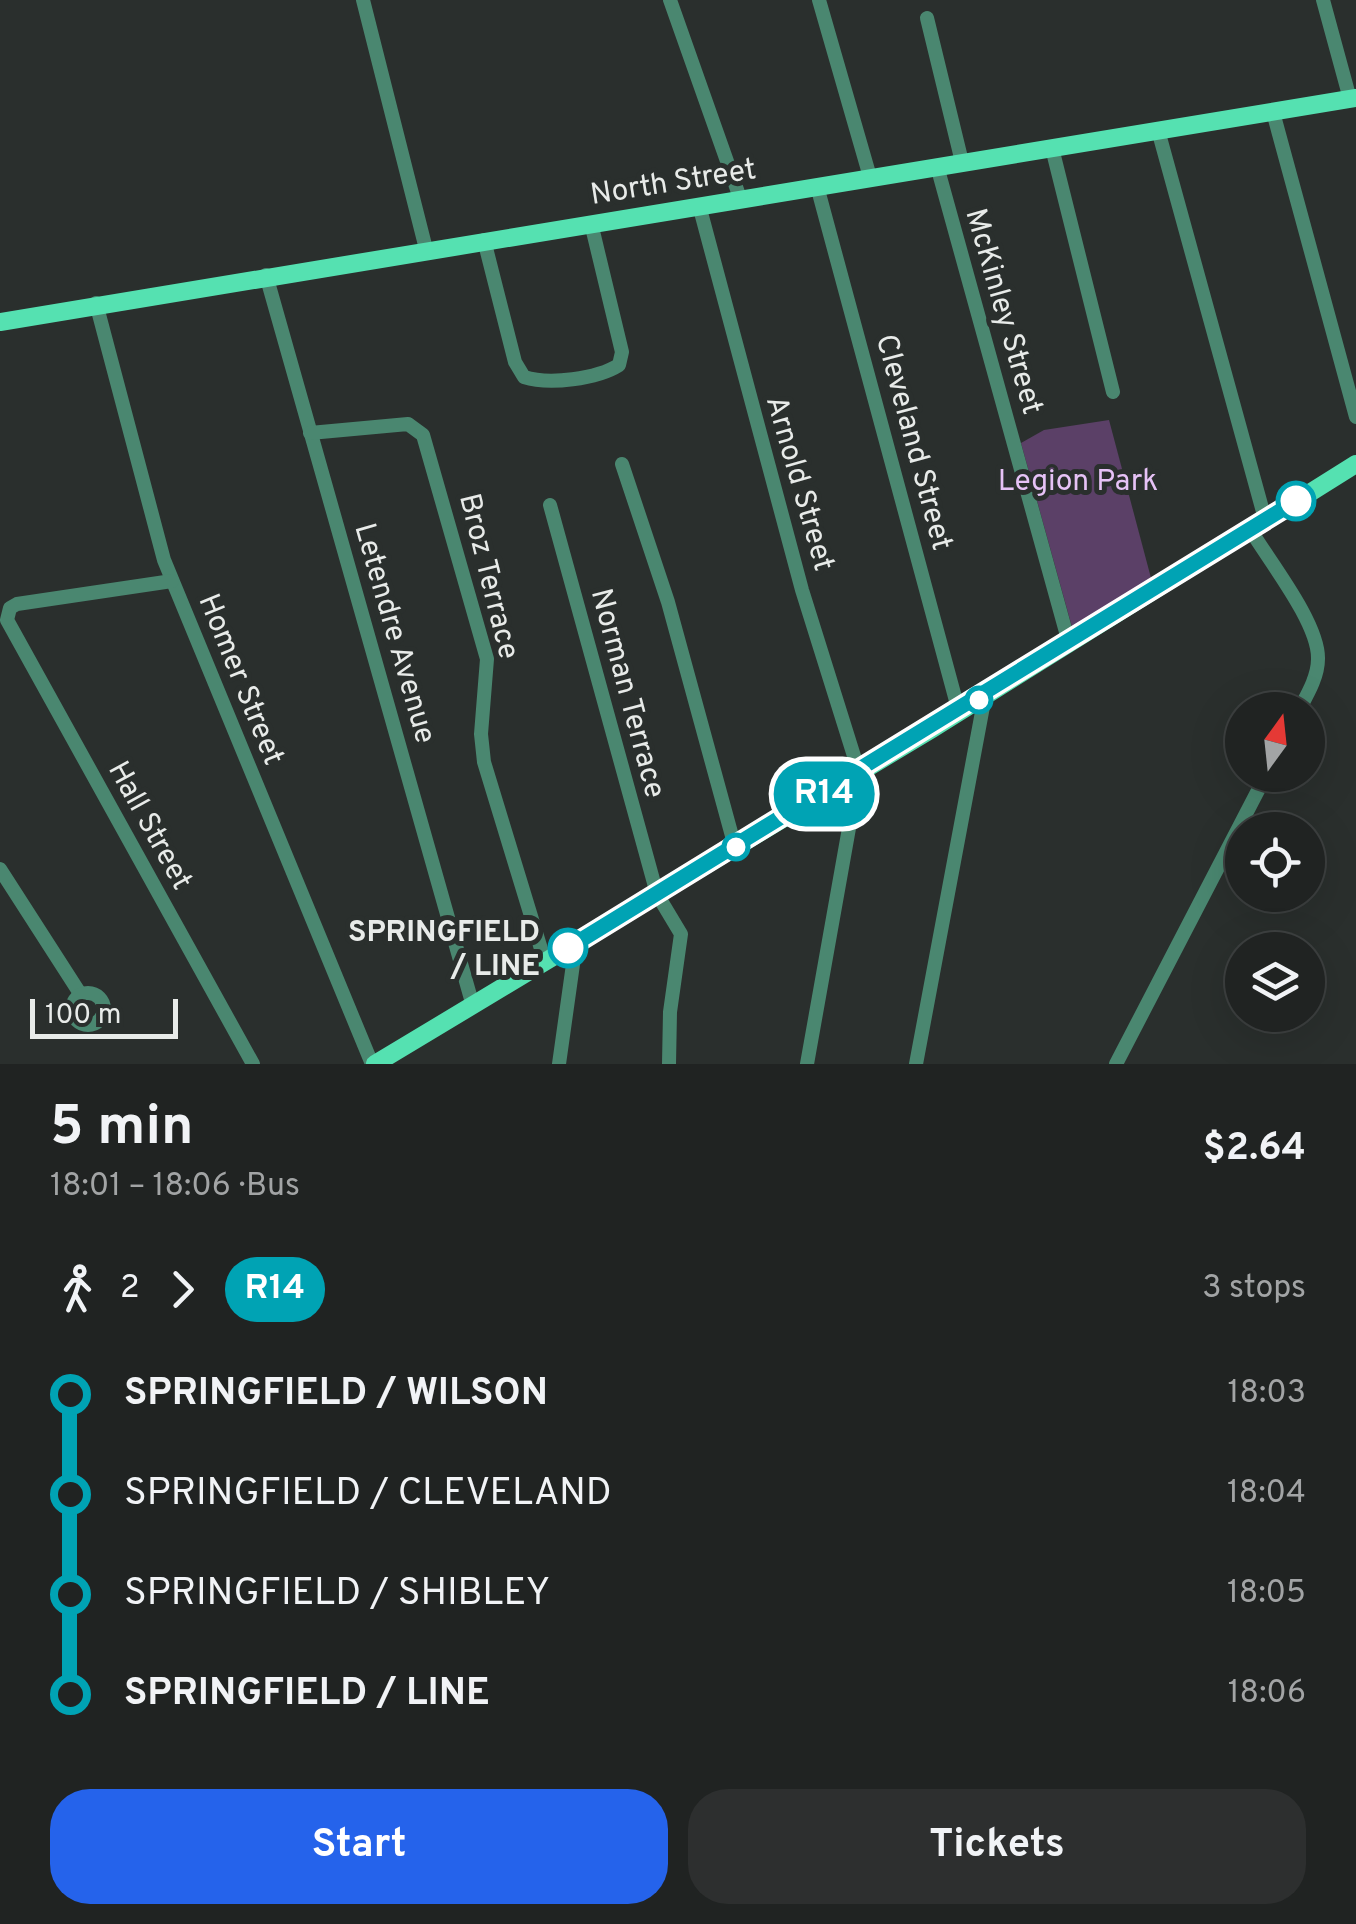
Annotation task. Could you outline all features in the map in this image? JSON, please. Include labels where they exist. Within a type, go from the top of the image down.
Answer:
[{"type":"main road","name":"North Street","points":[[0,322],[1353,98]]},
{"type":"main road","points":[[374,1064],[959,712],[1356,464]]},
{"type":"street","points":[[363,0],[426,250]]},
{"type":"street","points":[[670,0],[740,198]]},
{"type":"street","points":[[819,0],[870,177]]},
{"type":"street","points":[[1323,0],[1353,98]]},
{"type":"street","points":[[928,18],[962,162]]},
{"type":"street","points":[[1273,112],[1356,417]]},
{"type":"street","points":[[1158,130],[1258,524],[1317,649],[1308,692]]},
{"type":"street","points":[[1052,148],[1113,392]]},
{"type":"street","name":"McKinley Street","points":[[936,166],[1069,643]]},
{"type":"street","name":"Cleveland Street","points":[[817,186],[959,712]]},
{"type":"street","name":"Arnold Street","points":[[699,205],[807,606],[860,772]]},
{"type":"street","points":[[484,240],[524,377],[543,381],[602,372],[619,365],[622,352],[591,223]]},
{"type":"street","name":"Letendre Avenue","points":[[266,275],[472,1006]]},
{"type":"street","name":"Homer Street","points":[[96,304],[144,492],[172,581],[374,1064]]},
{"type":"street","name":"Broz Terrace","points":[[310,433],[408,424],[424,436],[488,659],[481,734],[484,762],[545,962]]},
{"type":"street","points":[[622,464],[668,602],[735,847]]},
{"type":"street","name":"Norman Terrace","points":[[550,505],[657,894],[681,934],[670,1012],[668,1064]]},
{"type":"street","name":"Hall Street","points":[[172,581],[17,604],[8,611],[13,636],[253,1064]]},
{"type":"street","points":[[916,1064],[985,696]]},
{"type":"street","points":[[807,1064],[860,772]]},
{"type":"street","points":[[1116,1064],[1257,792]]},
{"type":"street","points":[[0,868],[80,995]]},
{"type":"street","points":[[559,1064],[576,944]]},
{"type":"green space","name":"Legion Park","points":[[1109,420],[1151,578],[1072,627],[1021,443],[1044,430]]},
{"type":"bus line","name":"R14","points":[[568,948],[932,729],[1296,501]]},
{"type":"place","name":"SPRINGFIELD / LINE","points":[[568,948]]}]
